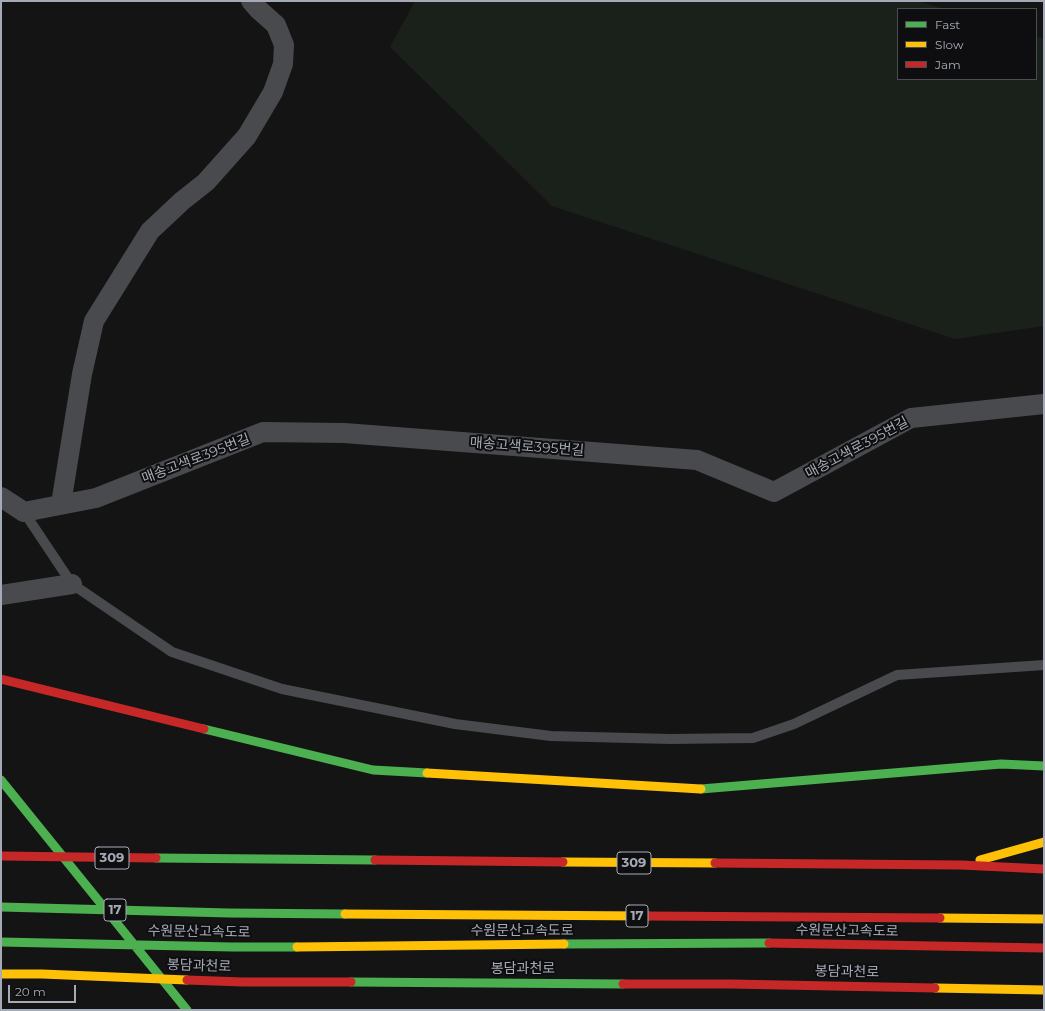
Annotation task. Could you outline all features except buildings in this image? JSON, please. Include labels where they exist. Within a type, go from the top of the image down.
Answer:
[{"type":"highway","points":[[1,679],[373,770],[708,789],[1001,764],[1044,766]]},
{"type":"highway","points":[[1,780],[187,1010]]},
{"type":"highway","points":[[961,866],[1044,842]]},
{"type":"highway","name":"309","points":[[1,856],[961,866],[1044,869]]},
{"type":"highway","name":"수원문산고속도로","points":[[1,907],[229,914],[1044,919]]},
{"type":"highway","name":"수원문산고속도로","points":[[1,942],[232,947],[750,943],[1044,948]]},
{"type":"highway","name":"봉담과천로","points":[[1,974],[42,974],[243,982],[723,984],[1044,990]]},
{"type":"street","points":[[61,504],[82,374],[94,321],[150,231],[182,201],[206,182],[247,136],[273,92],[283,64],[284,45],[276,25],[251,1]]},
{"type":"street","name":"매송고색로395번길","points":[[24,512],[96,498],[263,432],[344,433],[697,460],[774,492],[911,418],[1044,404]]},
{"type":"street","points":[[1,497],[24,512]]},
{"type":"street","points":[[1,595],[72,584]]},
{"type":"lane","points":[[24,512],[72,584],[172,652],[282,689],[455,724],[552,736],[670,739],[752,738],[794,724],[896,675],[1044,665]]},
{"type":"shaded area","points":[[415,1],[917,1],[941,8],[897,8],[897,80],[1037,80],[1037,36],[1044,39],[1044,326],[955,339],[552,206],[390,47]]},
{"type":"traffic: fast","points":[[204,729],[373,770],[427,773]]},
{"type":"traffic: fast","points":[[701,789],[1001,764],[1044,766]]},
{"type":"traffic: fast","points":[[1,780],[187,1010]]},
{"type":"traffic: fast","points":[[156,858],[375,860]]},
{"type":"traffic: fast","points":[[1,907],[229,913],[345,914]]},
{"type":"traffic: fast","points":[[1,942],[297,947]]},
{"type":"traffic: fast","points":[[564,944],[769,943]]},
{"type":"traffic: fast","points":[[351,982],[623,984]]},
{"type":"traffic: slow","points":[[427,773],[701,789]]},
{"type":"traffic: slow","points":[[980,860],[1044,842]]},
{"type":"traffic: slow","points":[[563,862],[715,863]]},
{"type":"traffic: slow","points":[[345,914],[648,916]]},
{"type":"traffic: slow","points":[[940,918],[1044,919]]},
{"type":"traffic: slow","points":[[297,947],[564,944]]},
{"type":"traffic: slow","points":[[1,974],[42,974],[187,980]]},
{"type":"traffic: slow","points":[[935,988],[1044,990]]},
{"type":"traffic: jam","points":[[1,679],[204,729]]},
{"type":"traffic: jam","points":[[1,856],[156,858]]},
{"type":"traffic: jam","points":[[375,860],[563,862]]},
{"type":"traffic: jam","points":[[715,863],[961,865],[1044,869]]},
{"type":"traffic: jam","points":[[648,916],[940,918]]},
{"type":"traffic: jam","points":[[769,943],[1044,948]]},
{"type":"traffic: jam","points":[[187,980],[243,982],[351,982]]},
{"type":"traffic: jam","points":[[623,984],[731,984],[935,988]]}]
